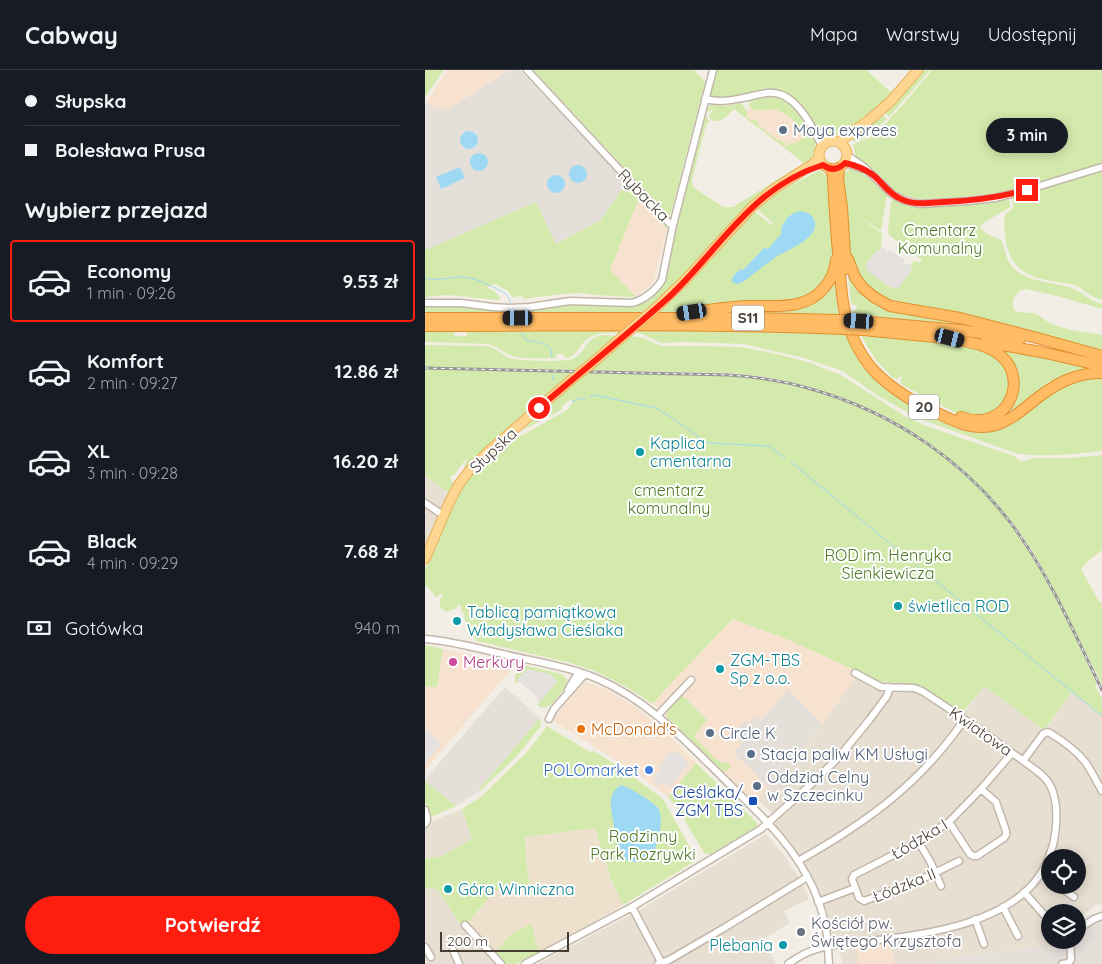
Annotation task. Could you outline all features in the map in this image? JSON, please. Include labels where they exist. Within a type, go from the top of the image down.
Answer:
[{"type":"highway","name":"20","points":[[836,158],[833,177],[841,246],[843,306],[849,328],[861,354],[878,375],[893,388],[915,402],[954,422],[973,427],[985,427],[1013,417],[1057,384],[1077,376],[1095,373],[1102,374]]},
{"type":"highway","name":"20","points":[[841,246],[853,273],[860,283],[868,293],[885,304],[961,318],[1070,348]]},
{"type":"highway","points":[[654,318],[738,307],[787,306],[806,302],[819,293],[829,282],[841,246]]},
{"type":"highway","points":[[841,246],[852,315],[860,338],[878,366],[905,389],[959,416],[966,419],[981,420],[993,417],[1004,409],[1011,399],[1014,380],[1010,366],[1003,357],[994,351],[950,338]]},
{"type":"highway","name":"S11","points":[[425,318],[654,318],[960,330],[1070,348],[1102,356]]},
{"type":"highway","name":"S11","points":[[425,326],[842,325]]},
{"type":"highway","name":"S11","points":[[861,326],[1025,349],[1102,366]]},
{"type":"main road","name":"Słupska","points":[[425,559],[443,515],[459,484],[475,464],[682,284],[753,206],[816,162],[836,158],[868,120],[895,97],[918,70]]},
{"type":"main road","points":[[825,143],[834,140],[836,158]]},
{"type":"main road","name":"20","points":[[825,143],[819,151],[836,158]]},
{"type":"street","name":"Rybacka","points":[[527,70],[669,223],[673,225],[713,70]]},
{"type":"street","points":[[705,99],[722,102],[767,93],[778,93],[794,102],[825,143]]},
{"type":"street","points":[[836,158],[873,175],[892,194],[899,198],[909,202],[925,204],[995,198],[1102,167]]},
{"type":"street","points":[[425,303],[461,303],[509,308],[570,301],[636,302],[653,291],[662,280],[673,225]]},
{"type":"street","points":[[425,503],[443,515]]},
{"type":"street","points":[[425,634],[441,641]]},
{"type":"street","points":[[425,639],[582,673],[617,689],[639,702],[657,716],[667,728],[783,840],[798,861],[807,876],[818,902],[826,930],[829,964]]},
{"type":"street","points":[[567,669],[573,681]]},
{"type":"street","points":[[566,694],[573,681],[582,673]]},
{"type":"street","points":[[549,719],[554,709],[574,687],[582,673]]},
{"type":"street","name":"Kwiatowa","points":[[855,673],[880,686],[920,690],[1023,761],[1043,734],[1050,732],[1081,758],[1102,791]]},
{"type":"street","points":[[657,716],[691,680]]},
{"type":"street","points":[[525,964],[632,907],[767,825],[843,752],[887,696],[889,687]]},
{"type":"street","points":[[798,861],[861,822],[897,795],[935,759],[964,720]]},
{"type":"street","name":"Łódzka I","points":[[855,888],[852,879],[854,875],[893,856],[949,822],[1012,753]]},
{"type":"street","points":[[1023,761],[1045,778],[1052,790],[1055,800],[1056,817],[1051,849]]},
{"type":"street","points":[[949,822],[973,856],[1003,839],[1006,835],[997,804],[981,789]]},
{"type":"street","points":[[425,810],[427,819],[425,824]]},
{"type":"street","points":[[767,825],[804,879],[815,904],[827,947]]},
{"type":"street","points":[[918,841],[941,886]]},
{"type":"street","name":"Łódzka II","points":[[855,888],[859,898],[864,901],[909,885],[959,861]]},
{"type":"street","points":[[788,964],[809,952],[827,947],[902,937],[941,929],[975,919],[1003,907],[1024,892],[1041,873]]},
{"type":"street","points":[[632,907],[661,964],[804,879]]},
{"type":"street","points":[[818,902],[855,888]]},
{"type":"street","points":[[1024,892],[1041,911]]},
{"type":"street","points":[[1070,894],[1074,897]]},
{"type":"street","points":[[1003,907],[1018,936]]},
{"type":"street","points":[[1086,924],[1102,916]]},
{"type":"street","points":[[975,919],[984,944]]},
{"type":"street","points":[[465,925],[501,964]]},
{"type":"street","points":[[425,947],[431,957]]},
{"type":"street","points":[[1062,964],[1068,963],[1071,960],[1070,949]]},
{"type":"street","points":[[453,950],[459,964]]},
{"type":"shaded area","points":[[447,70],[509,70],[449,109],[437,109],[426,103]]},
{"type":"shaded area","points":[[509,70],[520,70],[627,182],[601,220],[555,244],[536,202],[426,250],[425,104],[437,109],[449,109]]},
{"type":"shaded area","name":"Moya exprees","points":[[769,101],[801,125],[807,135],[804,163],[744,116],[752,105]]},
{"type":"shaded area","points":[[639,198],[667,229],[653,284],[636,297],[610,270]]},
{"type":"shaded area","points":[[881,248],[885,248],[888,252],[890,250],[905,260],[903,262],[905,264],[909,263],[912,265],[910,267],[912,269],[898,289],[896,287],[893,289],[866,270],[868,267],[865,265],[877,250],[879,251]]},
{"type":"shaded area","points":[[425,476],[449,493],[425,548]]},
{"type":"shaded area","points":[[733,619],[789,640],[856,671],[857,675],[822,724],[788,690],[761,720],[733,733],[742,743],[734,753],[768,787],[753,802],[653,704]]},
{"type":"shaded area","points":[[443,649],[485,658],[488,657],[514,663],[515,665],[425,770],[425,686],[437,687]]},
{"type":"shaded area","points":[[527,669],[550,674],[557,682],[539,703],[536,696],[517,680]]},
{"type":"shaded area","points":[[857,675],[883,692],[884,696],[841,750],[774,815],[757,799],[812,738]]},
{"type":"shaded area","points":[[587,682],[613,693],[640,710],[696,763],[668,797],[635,772],[555,722],[553,718],[583,684]]},
{"type":"shaded area","points":[[984,686],[1044,730],[1024,755],[1020,756],[962,715]]},
{"type":"shaded area","points":[[505,687],[540,718],[481,786],[480,791],[456,806],[425,781],[425,779]]},
{"type":"shaded area","points":[[788,689],[822,724],[812,738],[768,787],[733,753],[742,743],[733,733],[745,721],[748,724],[756,716],[762,720]]},
{"type":"shaded area","points":[[895,690],[914,691],[925,696],[960,721],[942,746],[913,778],[860,820],[800,857],[776,826],[775,821],[822,777]]},
{"type":"shaded area","points":[[1072,692],[1102,717],[1102,786],[1072,746],[1051,730],[1045,730]]},
{"type":"shaded area","points":[[966,724],[1004,750],[1043,780],[1050,791],[1053,806],[1053,830],[1048,849],[1041,849],[1041,869],[1023,890],[996,908],[979,915],[917,932],[833,942],[823,898],[803,861],[875,816]]},
{"type":"shaded area","points":[[425,729],[442,744],[425,763]]},
{"type":"shaded area","points":[[1046,735],[1050,736],[1080,760],[1102,796],[1102,904],[1096,905],[1086,913],[1086,904],[1041,904],[1041,947],[894,964],[891,941],[950,929],[1016,902],[1041,872],[1041,894],[1086,894],[1086,849],[1052,849],[1056,794],[1028,762],[1028,758]]},
{"type":"shaded area","points":[[671,751],[674,754],[677,751],[688,765],[670,787],[663,782],[660,786],[653,781],[656,777],[654,776],[661,769],[659,767]]},
{"type":"shaded area","points":[[462,809],[472,839],[440,857],[425,858],[425,827],[437,819]]},
{"type":"shaded area","points":[[596,828],[611,879],[623,905],[516,964],[505,964],[468,923],[495,891],[530,884],[526,861],[525,837]]},
{"type":"shaded area","points":[[766,834],[784,855],[799,878],[723,926],[665,959],[663,958],[638,911]]},
{"type":"shaded area","points":[[802,883],[809,899],[784,911],[790,923],[763,939],[776,964],[667,964],[726,930]]},
{"type":"shaded area","points":[[425,888],[437,889],[463,928],[497,964],[425,964],[425,952],[429,960],[435,957],[425,941]]},
{"type":"shaded area","points":[[1098,913],[1102,913],[1102,964],[906,964],[1041,947],[1041,949],[1086,949],[1086,922]]},
{"type":"shaded area","points":[[632,914],[659,964],[537,964]]},
{"type":"shaded area","points":[[891,941],[894,964],[859,964],[856,946]]},
{"type":"shaded area","points":[[856,946],[859,964],[842,964],[839,948]]},
{"type":"green space","points":[[425,70],[444,70],[425,97]]},
{"type":"green space","points":[[533,70],[694,70],[705,82],[670,217]]},
{"type":"green space","points":[[717,70],[866,70],[891,92],[910,72],[908,70],[915,70],[882,106],[842,135],[827,134],[824,131],[822,133],[794,99],[784,93],[767,88],[761,89],[759,92],[724,99],[713,98],[709,94]]},
{"type":"green space","points":[[921,70],[930,70],[889,117],[884,112]]},
{"type":"green space","points":[[932,70],[1102,70],[1102,163],[1003,192],[963,197],[918,199],[894,190],[871,167],[856,157],[853,145],[871,137],[903,105]]},
{"type":"green space","points":[[769,97],[785,101],[807,126],[816,143],[812,159],[772,187],[684,278],[645,313],[509,312],[425,314],[425,306],[454,305],[491,310],[585,304],[633,306],[643,302],[659,289],[666,277],[668,257],[695,149],[697,150],[700,139],[698,136],[703,116],[710,121],[705,129],[692,180],[693,187],[723,207],[733,207],[804,163],[734,109],[723,119],[717,121],[712,121],[709,116],[712,109],[709,112],[705,110],[711,105],[725,106],[741,103],[748,113],[746,116],[752,121],[755,118],[759,126],[777,140],[785,142],[785,145],[788,146],[789,143],[798,142],[802,132],[789,117],[777,110],[756,110],[749,106],[750,101]]},
{"type":"green space","points":[[882,114],[887,119],[866,138],[854,142],[852,140],[861,130]]},
{"type":"green space","name":"Cmentarz Komunalny","points":[[852,168],[867,176],[887,195],[881,231],[856,214],[882,235],[881,249],[877,250],[866,265],[898,288],[912,269],[910,267],[914,261],[919,263],[922,260],[889,235],[891,202],[895,199],[901,202],[1008,198],[1010,207],[980,227],[1001,240],[1009,262],[1015,269],[1029,278],[1072,288],[1102,304],[1102,309],[1026,289],[1021,290],[1015,295],[1013,308],[1019,312],[1035,314],[1060,327],[1102,335],[1102,352],[900,306],[867,288],[853,265],[840,179],[843,174]]},
{"type":"green space","points":[[1102,170],[1102,300],[1075,285],[1032,276],[1019,268],[1010,255],[1007,246],[1004,223],[1005,215],[1013,208],[1014,196]]},
{"type":"green space","points":[[818,171],[828,177],[834,249],[833,263],[827,280],[805,300],[658,313],[696,276],[754,211],[771,225],[773,223],[757,209],[779,192]]},
{"type":"green space","points":[[627,182],[667,227],[667,229],[639,198],[610,270],[636,297],[583,293],[524,299],[522,296],[512,297],[508,291],[496,284],[488,288],[494,291],[501,299],[498,300],[448,295],[425,297],[425,249],[536,202],[556,244],[601,220]]},
{"type":"green space","points":[[847,264],[873,300],[1017,334],[854,317],[853,311],[857,308],[857,305],[852,305],[851,303]]},
{"type":"green space","points":[[835,275],[838,290],[836,294],[838,294],[843,316],[700,313],[793,308]]},
{"type":"green space","points":[[425,330],[455,330],[455,336],[467,336],[466,330],[625,330],[622,333],[594,335],[583,343],[570,357],[566,358],[563,354],[556,354],[556,358],[520,358],[488,344],[425,342]]},
{"type":"green space","points":[[638,330],[815,332],[849,335],[880,381],[981,430],[1065,383],[1102,376],[1102,451],[1048,455],[1015,453],[917,418],[877,395],[843,371],[804,358],[744,344],[661,343],[640,333],[635,333]]},
{"type":"green space","points":[[602,335],[618,336],[578,370],[425,367],[425,345],[487,346],[512,359],[555,361],[576,357],[590,341]]},
{"type":"green space","points":[[854,335],[856,335],[872,362],[890,381],[912,396],[948,415],[974,423],[989,421],[998,417],[1011,403],[1015,394],[1017,384],[1012,365],[997,349],[1031,354],[1102,371],[1066,378],[1054,383],[1049,381],[1045,389],[1006,419],[989,425],[972,425],[956,420],[906,395],[894,386],[873,366]]},
{"type":"green space","points":[[631,336],[643,338],[661,346],[741,347],[808,362],[841,375],[903,415],[926,426],[1014,456],[1020,461],[1032,458],[1070,458],[1102,455],[1102,550],[1081,569],[1098,600],[1102,603],[1102,685],[1055,591],[1028,544],[1002,510],[972,479],[939,451],[904,428],[866,408],[826,392],[785,381],[729,373],[590,371]]},
{"type":"green space","points":[[861,336],[970,345],[1001,358],[1012,378],[1007,400],[989,415],[963,415],[956,413],[901,384],[901,376],[897,379],[893,378],[876,360]]},
{"type":"green space","points":[[425,369],[575,372],[460,479],[468,456],[454,475],[450,477],[454,485],[449,493],[425,476]]},
{"type":"green space","points":[[588,372],[737,376],[796,386],[833,397],[869,412],[903,430],[936,451],[966,476],[993,503],[1029,551],[1050,587],[1097,683],[1095,685],[1102,699],[1102,717],[1072,692],[1044,730],[984,686],[961,715],[912,684],[876,680],[789,640],[733,619],[653,704],[625,686],[595,671],[567,662],[476,641],[470,636],[461,606],[459,604],[457,605],[458,607],[445,611],[439,605],[443,595],[441,593],[436,597],[427,586],[425,587],[425,569],[450,513],[468,480],[485,462],[515,437],[523,435],[567,410],[573,402],[572,399],[562,406],[563,409],[523,430]]},
{"type":"green space","points":[[425,645],[443,649],[437,687],[425,686]]},
{"type":"green space","points":[[523,665],[561,674],[567,679],[566,687],[551,705],[542,708],[537,705],[557,682],[550,674],[515,683],[515,675]]},
{"type":"green space","points":[[681,696],[707,720],[694,736],[712,757],[725,764],[727,762],[730,764],[730,768],[727,771],[723,772],[666,716],[668,709]]},
{"type":"green space","points":[[540,718],[541,726],[517,756],[480,791],[481,786]]},
{"type":"green space","name":"Rodzinny Park Rozrywki","points":[[547,726],[590,752],[594,751],[663,799],[697,860],[623,905],[611,879],[595,828],[525,837],[526,861],[530,884],[495,891],[463,928],[437,889],[425,888],[425,858],[440,857],[472,839],[462,809],[481,797],[528,751]]},
{"type":"green space","points":[[696,763],[757,823],[756,827],[711,854],[704,853],[679,810],[668,797]]},
{"type":"green space","points":[[425,781],[456,806],[431,817],[429,816],[425,801]]},
{"type":"green space","points":[[529,925],[532,926],[539,952],[516,964],[505,964],[496,953],[511,934]]},
{"type":"water","points":[[465,131],[473,131],[478,136],[476,147],[465,149],[460,144],[460,136]]},
{"type":"water","points":[[475,153],[483,153],[488,158],[486,169],[475,171],[470,166],[470,158]]},
{"type":"water","points":[[574,165],[582,165],[587,170],[585,181],[574,183],[569,178],[569,170]]},
{"type":"water","points":[[460,167],[465,178],[441,189],[436,177]]},
{"type":"water","points":[[552,175],[560,175],[565,180],[563,191],[552,193],[547,188],[547,180]]},
{"type":"water","points":[[800,211],[813,217],[815,228],[812,234],[801,243],[776,257],[741,283],[735,284],[732,282],[735,274],[741,269],[743,270],[764,248],[768,249],[781,234],[782,226],[788,217]]},
{"type":"water","points":[[621,785],[651,802],[658,808],[660,813],[661,820],[657,843],[651,855],[642,861],[627,861],[614,834],[611,801],[614,792]]},
{"type":"waterway","points":[[425,278],[472,278],[503,292],[507,295],[511,304]]},
{"type":"waterway","points":[[521,331],[526,340],[543,343],[549,347],[552,357]]},
{"type":"waterway","points":[[553,375],[553,380]]},
{"type":"waterway","points":[[590,397],[595,395],[656,408],[704,441],[710,443],[769,446],[785,458]]},
{"type":"waterway","points":[[572,401],[585,398]]},
{"type":"waterway","points":[[791,462],[911,561]]},
{"type":"waterway","points":[[916,565],[1102,716]]},
{"type":"railway","points":[[425,368],[729,375],[801,386],[871,411],[927,443],[977,484],[998,508],[1018,533],[1042,570],[1102,690]]},
{"type":"place","name":"Moya exprees","points":[[783,130]]},
{"type":"place","name":"Kaplica cmentarna","points":[[640,452]]},
{"type":"place","name":"świetlica ROD","points":[[898,606]]},
{"type":"place","name":"Tablicą pamiątkowa Władysława Cieślaka","points":[[457,621]]},
{"type":"place","name":"Merkury","points":[[453,662]]},
{"type":"place","name":"ZGM-TBS Sp z o.o.","points":[[720,669]]},
{"type":"place","name":"McDonald's","points":[[581,729]]},
{"type":"place","name":"Circle K","points":[[710,733]]},
{"type":"place","name":"Stacja paliw KM Usługi","points":[[751,754]]},
{"type":"place","name":"POLOmarket","points":[[649,770]]},
{"type":"place","name":"Oddział Celny w Szczecinku","points":[[757,786]]},
{"type":"place","name":"Cieślaka/ ZGM TBS","points":[[753,801]]},
{"type":"place","name":"Góra Winniczna","points":[[448,889]]},
{"type":"place","name":"Kościół pw. Świętego Krzysztofa","points":[[801,932]]},
{"type":"place","name":"Plebania","points":[[783,945]]},
{"type":"route","points":[[539,408],[668,297],[695,270],[744,214],[763,197],[798,175],[823,165],[834,169],[839,168],[845,163],[852,164],[873,175],[892,194],[909,202],[919,204],[981,200],[1027,190]]},
{"type":"park label","name":"cmentarz komunalny","points":[[669,499]]},
{"type":"park label","name":"ROD im. Henryka Sienkiewicza","points":[[888,564]]}]
